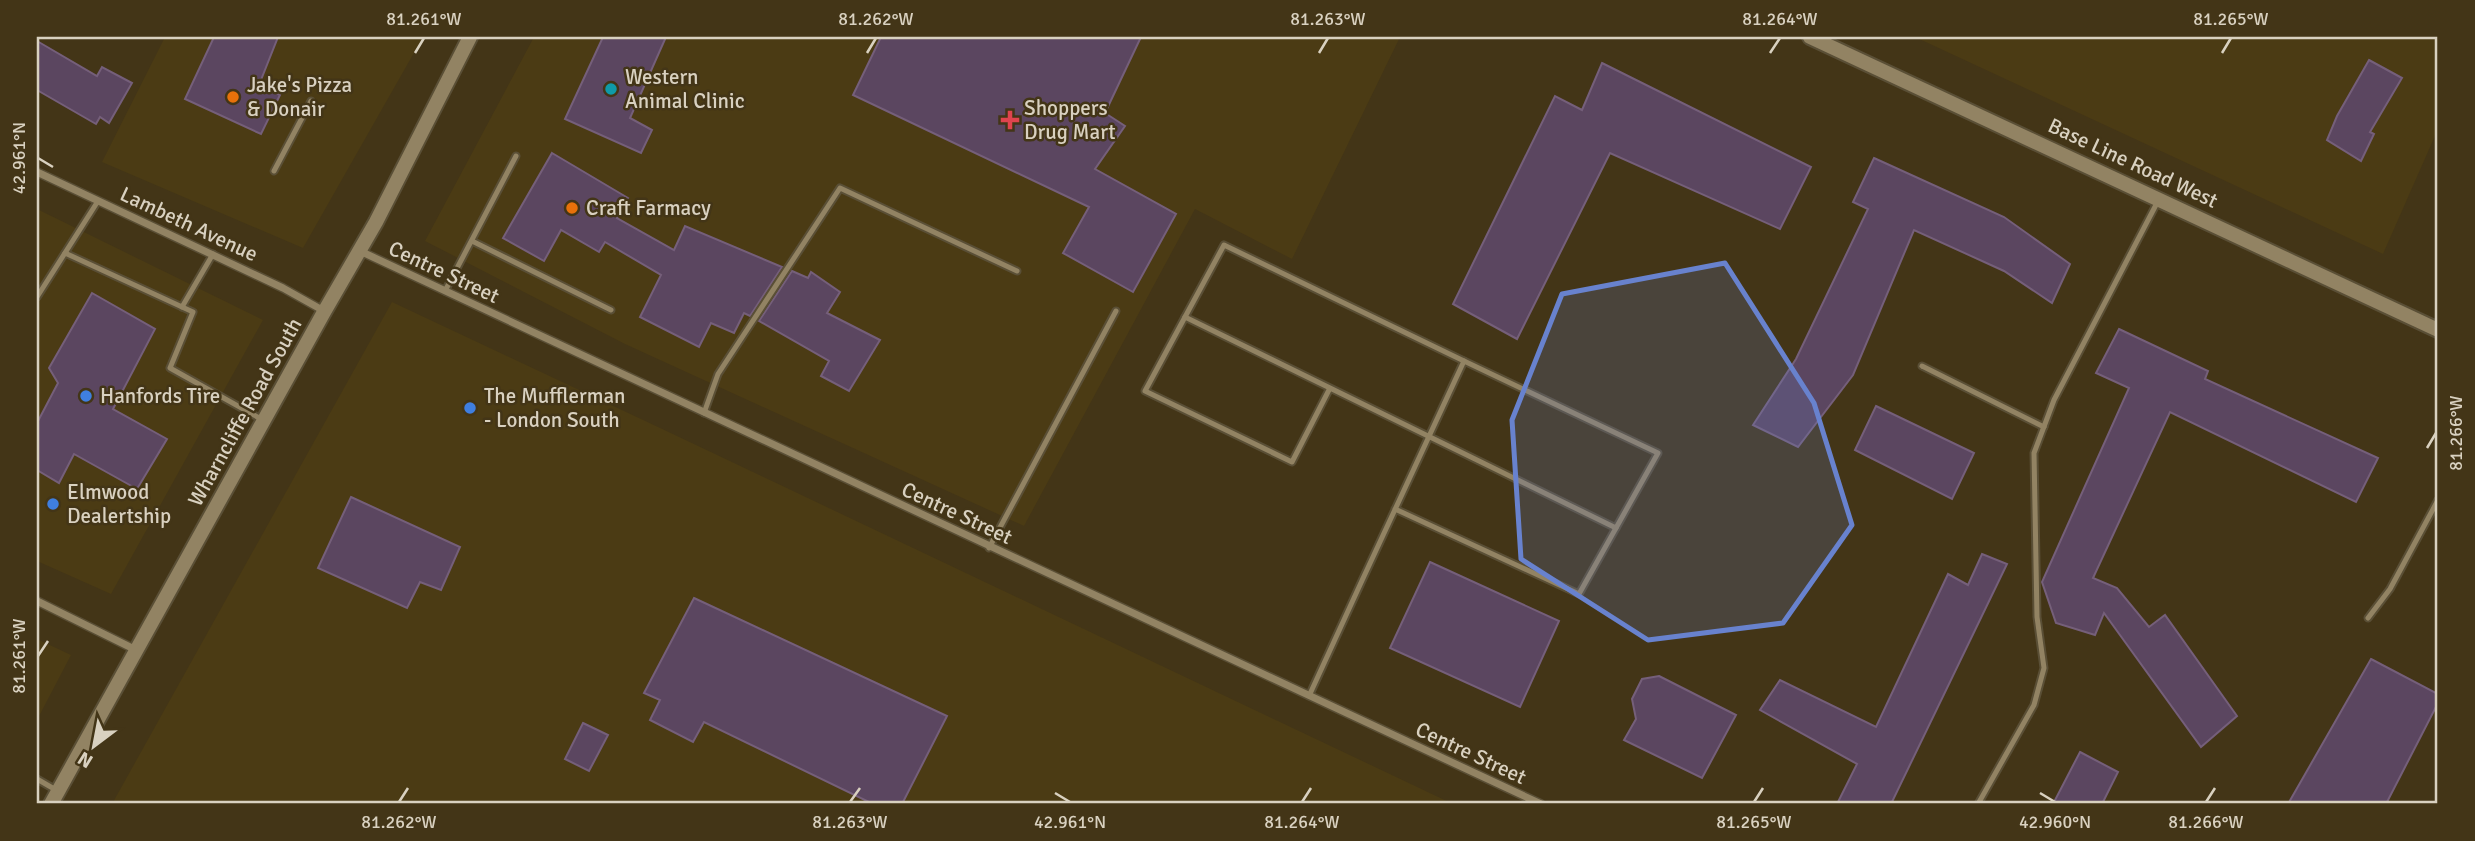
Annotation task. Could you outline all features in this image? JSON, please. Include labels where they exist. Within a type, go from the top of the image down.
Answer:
[{"type":"main road","name":"Wharncliffe Road South","points":[[55,798],[360,251],[470,37]]},
{"type":"main road","name":"Base Line Road West","points":[[1810,37],[2438,330]]},
{"type":"street","name":"Lambeth Avenue","points":[[37,172],[283,288],[324,312]]},
{"type":"street","name":"Centre Street","points":[[360,251],[989,548],[1541,804]]},
{"type":"street","points":[[37,601],[137,650]]},
{"type":"lane","points":[[274,171],[311,101]]},
{"type":"lane","points":[[445,291],[516,156]]},
{"type":"lane","points":[[704,413],[718,374],[840,188],[1017,271]]},
{"type":"lane","points":[[1978,804],[2035,705],[2044,668],[2037,617],[2034,453],[2054,400],[2159,199]]},
{"type":"lane","points":[[37,297],[98,201]]},
{"type":"lane","points":[[472,241],[611,310]]},
{"type":"lane","points":[[1330,388],[1292,462],[1145,391],[1224,245],[1658,453],[1579,594],[1395,509]]},
{"type":"lane","points":[[65,253],[192,312],[170,368],[264,421]]},
{"type":"lane","points":[[182,307],[213,254]]},
{"type":"lane","points":[[989,548],[1116,311]]},
{"type":"lane","points":[[1185,317],[1616,528]]},
{"type":"lane","points":[[1309,696],[1464,361]]},
{"type":"lane","points":[[1922,366],[2044,427]]},
{"type":"lane","points":[[2368,618],[2390,589],[2438,499]]},
{"type":"lane","points":[[37,779],[55,798]]},
{"type":"highlighted area","points":[[1725,263],[1814,403],[1852,525],[1783,623],[1648,640],[1521,559],[1512,420],[1562,294]]},
{"type":"shaded area","points":[[165,37],[423,37],[303,248],[102,162]]},
{"type":"shaded area","points":[[534,37],[1400,37],[1292,259],[1195,209],[1024,526],[625,344],[425,241]]},
{"type":"shaded area","points":[[1915,37],[2438,37],[2438,129],[2383,254]]},
{"type":"shaded area","points":[[37,209],[263,320],[111,594],[37,561]]},
{"type":"shaded area","points":[[392,302],[658,427],[1453,804],[112,804]]},
{"type":"shaded area","points":[[37,639],[71,655],[37,720]]},
{"type":"building","name":"Jake's Pizza & Donair","points":[[214,37],[278,37],[259,85],[280,95],[261,134],[185,99]]},
{"type":"building","name":"Western Animal Clinic","points":[[603,37],[666,37],[630,118],[652,130],[641,153],[565,119]]},
{"type":"building","name":"Shoppers Drug Mart","points":[[881,37],[1141,37],[1105,113],[1125,126],[1095,169],[1176,214],[1133,292],[1063,253],[1089,207],[853,95]]},
{"type":"building","points":[[37,41],[97,76],[102,67],[132,83],[109,123],[100,117],[96,124],[37,90]]},
{"type":"building","points":[[2369,60],[2402,78],[2370,132],[2374,134],[2361,161],[2327,140],[2337,116]]},
{"type":"building","points":[[1602,63],[1811,167],[1780,229],[1610,153],[1517,339],[1453,304],[1555,96],[1582,110]]},
{"type":"building","points":[[552,153],[628,198],[617,218],[674,250],[685,226],[782,267],[750,316],[744,313],[734,333],[711,323],[699,347],[640,317],[661,275],[605,242],[599,252],[561,230],[544,261],[503,238]]},
{"type":"building","points":[[1874,158],[2004,217],[2070,264],[2052,303],[2004,271],[1914,230],[1853,375],[1798,447],[1753,425],[1796,359],[1868,209],[1853,202]]},
{"type":"building","points":[[792,271],[808,278],[811,272],[840,292],[827,313],[880,340],[849,391],[821,376],[829,361],[759,321]]},
{"type":"building","name":"Hanfords Tire","points":[[92,293],[155,329],[113,409],[167,439],[137,489],[74,454],[59,483],[37,470],[37,423],[58,383],[49,368]]},
{"type":"building","points":[[2119,329],[2208,371],[2205,379],[2378,458],[2356,502],[2170,412],[2093,578],[2117,588],[2149,627],[2165,615],[2237,716],[2201,747],[2104,613],[2095,635],[2056,623],[2042,582],[2129,388],[2096,373]]},
{"type":"building","points":[[1876,406],[1974,453],[1952,499],[1855,450]]},
{"type":"building","points":[[351,497],[460,547],[441,590],[420,582],[407,608],[318,568]]},
{"type":"building","points":[[1982,554],[2007,564],[1891,804],[1837,804],[1857,764],[1760,710],[1780,680],[1876,727],[1948,574],[1968,585]]},
{"type":"building","points":[[1430,562],[1559,621],[1520,707],[1390,648]]},
{"type":"building","points":[[694,598],[947,716],[902,804],[873,804],[704,722],[693,742],[650,720],[660,700],[644,693]]},
{"type":"building","points":[[2371,659],[2438,694],[2438,703],[2386,804],[2288,804]]},
{"type":"building","points":[[1659,676],[1736,715],[1702,778],[1624,740],[1636,719],[1632,699],[1642,679]]},
{"type":"building","points":[[583,723],[608,735],[589,771],[565,759]]},
{"type":"building","points":[[2080,752],[2118,772],[2102,804],[2053,804]]},
{"type":"place","name":"Western Animal Clinic","points":[[611,89]]},
{"type":"place","name":"Jake's Pizza & Donair","points":[[233,97]]},
{"type":"place","name":"Shoppers Drug Mart","points":[[1010,120]]},
{"type":"place","name":"Craft Farmacy","points":[[572,208]]},
{"type":"place","name":"Hanfords Tire","points":[[86,396]]},
{"type":"place","name":"The Mufflerman - London South","points":[[470,408]]},
{"type":"place","name":"Elmwood Dealertship","points":[[53,504]]}]
